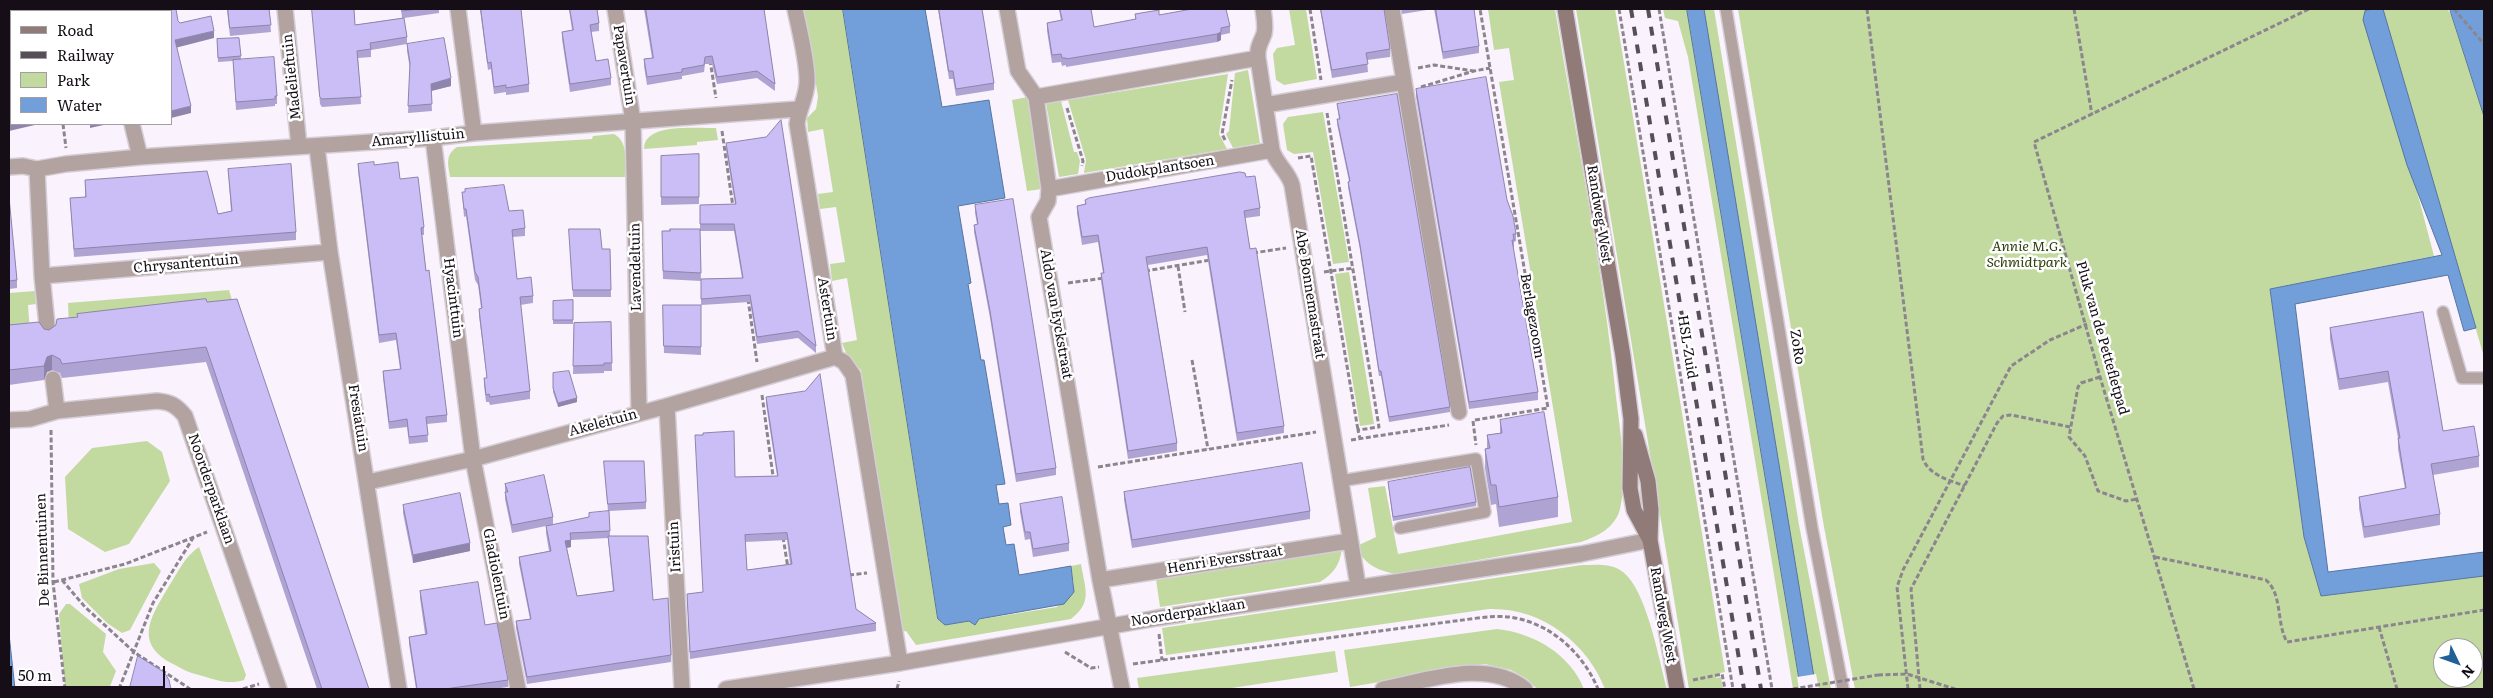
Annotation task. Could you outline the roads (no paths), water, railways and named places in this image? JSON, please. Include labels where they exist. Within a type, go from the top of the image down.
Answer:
[{"type":"main road","name":"Randweg-West","points":[[1565,9],[1623,356],[1631,419]]},
{"type":"main road","name":"Randweg West","points":[[1631,419],[1648,481],[1652,510],[1650,540],[1666,637],[1677,687]]},
{"type":"street","name":"Madelieftuin","points":[[285,9],[298,146]]},
{"type":"street","points":[[458,9],[474,132]]},
{"type":"street","name":"Papavertuin","points":[[615,9],[633,121]]},
{"type":"street","name":"Astertuin","points":[[795,9],[808,81],[806,97],[798,109],[796,124],[835,357],[844,362],[853,375],[883,571],[900,663]]},
{"type":"street","name":"Aldo van Eyckstraat","points":[[1007,9],[1018,71],[1036,98],[1049,189],[1048,202],[1040,217],[1100,580],[1122,689]]},
{"type":"street","name":"Abe Bonnemastraat","points":[[1263,9],[1264,33],[1257,47],[1273,155],[1288,175],[1292,185],[1358,586]]},
{"type":"street","points":[[1392,9],[1410,86],[1458,419]]},
{"type":"street","points":[[1036,98],[1258,58]]},
{"type":"street","points":[[1265,105],[1324,95],[1410,86]]},
{"type":"street","name":"Amaryllistuin","points":[[9,167],[23,166],[37,169],[66,164],[140,157],[298,146],[317,147],[433,138],[474,132],[798,109]]},
{"type":"street","name":"Lavendeltuin","points":[[633,121],[639,413]]},
{"type":"street","points":[[132,125],[140,157]]},
{"type":"street","name":"Hyacinttuin","points":[[433,138],[473,458]]},
{"type":"street","name":"Fresiatuin","points":[[317,147],[330,252],[368,482],[399,689]]},
{"type":"street","name":"Dudokplantsoen","points":[[1049,189],[1079,182],[1234,156],[1273,155]]},
{"type":"street","points":[[37,169],[42,276],[48,335]]},
{"type":"street","name":"Chrysantentuin","points":[[42,276],[330,252]]},
{"type":"street","name":"Akeleituin","points":[[368,482],[473,458],[668,406],[835,357]]},
{"type":"street","points":[[53,380],[57,411]]},
{"type":"street","name":"Noorderparklaan","points":[[9,420],[30,419],[57,411],[157,401],[169,402],[178,408],[185,416],[279,689]]},
{"type":"street","name":"Iristuin","points":[[668,406],[682,689]]},
{"type":"street","name":"Gladiolentuin","points":[[473,458],[518,689]]},
{"type":"street","name":"Noorderparklaan","points":[[726,689],[900,663],[1110,625],[1358,586],[1581,554],[1650,540]]},
{"type":"street","name":"Henri Eversstraat","points":[[1100,580],[1350,541]]},
{"type":"street","points":[[1383,689],[1474,672],[1514,680],[1524,689]]},
{"type":"lane","name":"ZoRo","points":[[1726,9],[1812,528],[1844,689]]},
{"type":"lane","points":[[2443,312],[2462,378],[2484,378]]},
{"type":"lane","points":[[1340,481],[1476,458],[1485,512],[1400,528]]},
{"type":"water","points":[[843,9],[925,9],[942,107],[989,100],[1005,198],[958,206],[971,283],[968,284],[981,360],[984,360],[1005,484],[996,485],[999,504],[1008,503],[1011,525],[1003,527],[1006,545],[1014,544],[1019,575],[1071,566],[1074,592],[1064,604],[979,619],[975,625],[969,621],[945,625],[938,619]]},
{"type":"water","points":[[1687,9],[1704,9],[1816,689],[1801,689]]},
{"type":"water","points":[[2383,9],[2476,328],[2464,331],[2448,275],[2295,304],[2328,572],[2484,552],[2484,576],[2321,596],[2304,537],[2270,289],[2442,255],[2407,165],[2363,20],[2365,11]]},
{"type":"water","points":[[2450,9],[2484,9],[2484,116]]},
{"type":"water","points":[[9,634],[15,689],[9,689]]},
{"type":"railway","points":[[1631,9],[1744,689]]},
{"type":"railway","points":[[1648,9],[1761,689]]},
{"type":"park label","name":"Annie M.G. Schmidtpark","points":[[2027,256]]}]
